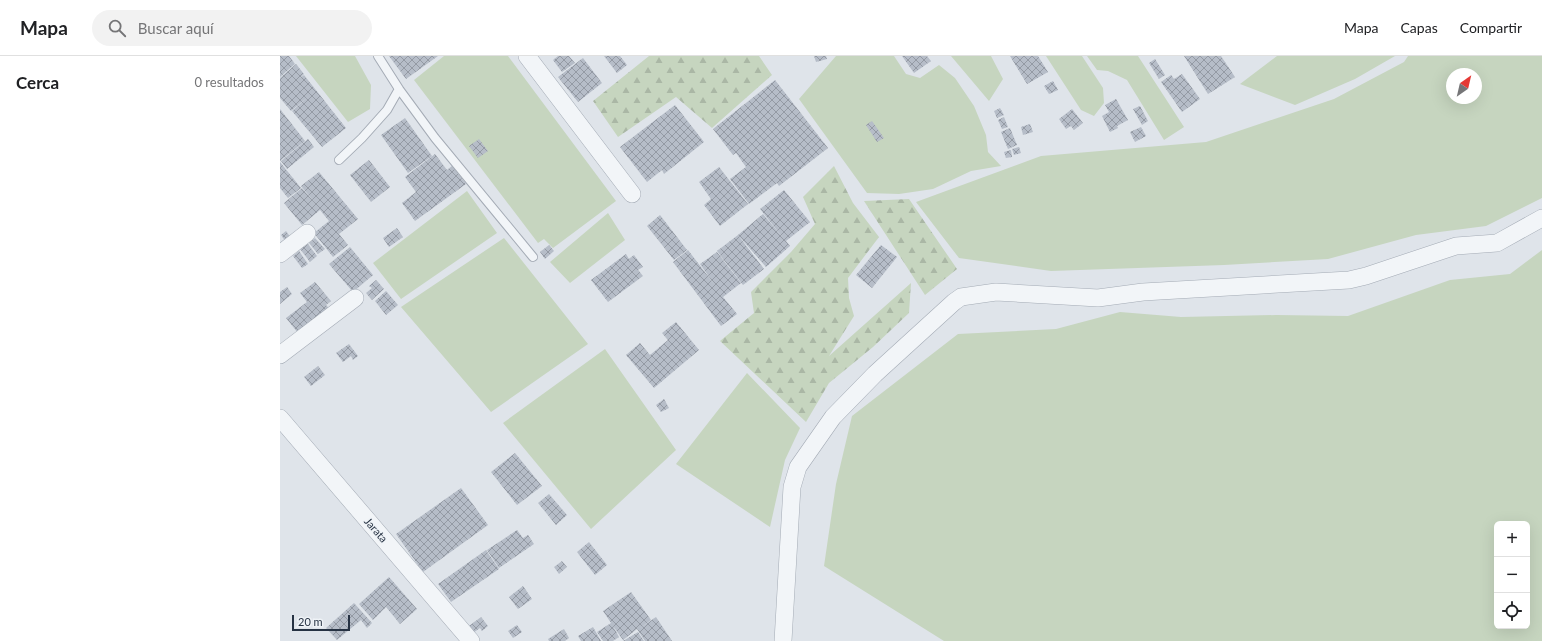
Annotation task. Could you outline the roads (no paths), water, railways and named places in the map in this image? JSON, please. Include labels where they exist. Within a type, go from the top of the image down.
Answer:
[{"type":"street","points":[[527,56],[632,194]]},
{"type":"street","points":[[783,641],[792,487],[798,467],[833,417],[876,374],[954,302],[962,297],[996,292],[1098,298],[1143,292],[1349,280],[1366,276],[1456,246],[1497,243],[1542,218]]},
{"type":"street","points":[[280,254],[308,233]]},
{"type":"street","points":[[280,355],[355,298]]},
{"type":"street","name":"Jarata","points":[[280,418],[471,641]]},
{"type":"lane","points":[[378,56],[399,89],[436,138],[533,257]]},
{"type":"lane","points":[[338,160],[362,138],[387,110],[399,89]]}]
